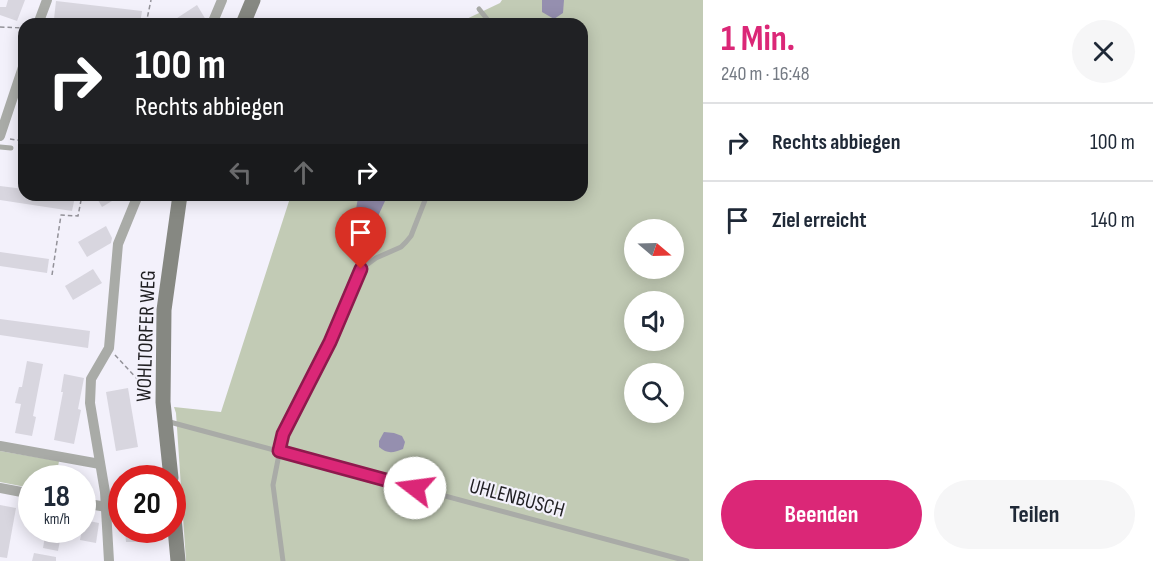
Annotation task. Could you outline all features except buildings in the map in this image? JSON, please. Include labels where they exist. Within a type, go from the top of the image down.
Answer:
[{"type":"main road","points":[[246,18],[253,0]]},
{"type":"main road","name":"WOHLTORFER WEG","points":[[169,465],[164,420],[164,310],[179,201]]},
{"type":"main road","points":[[176,543],[178,561]]},
{"type":"street","points":[[40,18],[47,0]]},
{"type":"street","points":[[215,18],[222,0]]},
{"type":"street","points":[[4,137],[18,95]]},
{"type":"street","points":[[109,561],[107,507],[90,403],[91,379],[109,348],[118,244],[136,201]]},
{"type":"street","points":[[0,446],[100,464]]},
{"type":"street","points":[[0,488],[18,491]]},
{"type":"street","points":[[96,505],[107,507]]},
{"type":"lane","points":[[479,9],[486,18]]},
{"type":"lane","points":[[0,147],[11,148]]},
{"type":"lane","points":[[283,561],[273,485],[283,434],[328,346],[361,269],[406,242],[411,236],[425,201]]},
{"type":"lane","name":"UHLENBUSCH","points":[[164,420],[687,561]]},
{"type":"path","points":[[147,18],[151,0]]},
{"type":"path","points":[[0,27],[18,28]]},
{"type":"path","points":[[52,275],[61,215],[78,216],[81,201]]},
{"type":"path","points":[[109,348],[153,396]]},
{"type":"green space","points":[[502,0],[703,0],[703,561],[186,561],[186,465],[180,465],[174,407],[221,412],[289,201],[588,201],[588,18],[469,18]]},
{"type":"green space","points":[[0,451],[59,461],[58,465],[18,465],[18,485],[0,482]]},
{"type":"shaded area","points":[[542,0],[564,0],[563,13],[556,18],[542,12]]},
{"type":"shaded area","points":[[357,201],[385,201],[368,238],[357,247],[350,242]]},
{"type":"shaded area","points":[[384,432],[402,436],[405,442],[403,449],[390,452],[379,447],[379,441]]},
{"type":"route","points":[[361,269],[337,328],[310,384],[290,418],[279,451],[415,488]]}]
